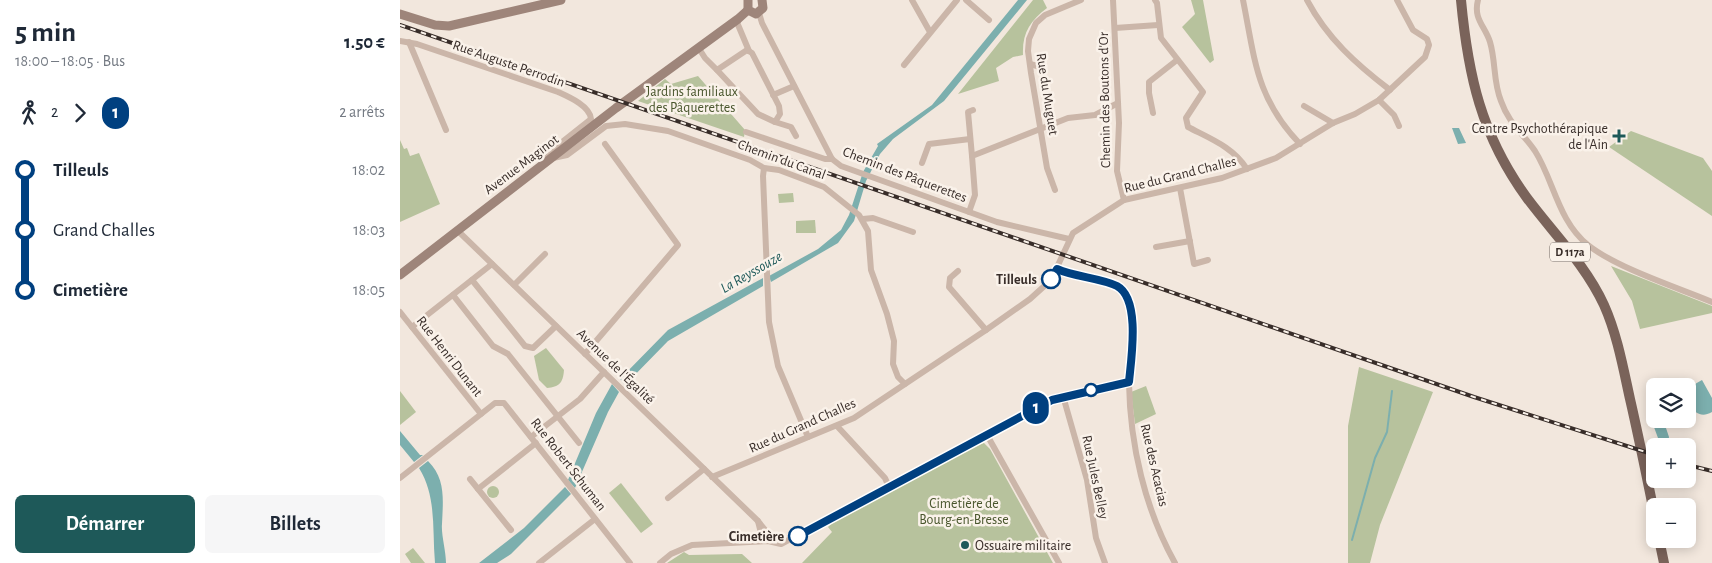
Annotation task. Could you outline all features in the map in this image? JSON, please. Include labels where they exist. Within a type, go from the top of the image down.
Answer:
[{"type":"main road","points":[[400,14],[435,25],[449,26],[562,0]]},
{"type":"main road","name":"D 117a","points":[[1461,0],[1472,84],[1490,136],[1508,170],[1527,198],[1587,276],[1611,321],[1624,370],[1651,498]]},
{"type":"main road","points":[[746,3],[753,14],[759,13],[765,1]]},
{"type":"main road","name":"Avenue Maginot","points":[[400,275],[658,76],[736,20],[746,3]]},
{"type":"main road","points":[[1662,548],[1664,563]]},
{"type":"street","points":[[912,0],[930,32]]},
{"type":"street","points":[[904,65],[956,0]]},
{"type":"street","points":[[966,0],[974,3],[989,20]]},
{"type":"street","name":"Rue du Muguet","points":[[1054,190],[1047,168],[1030,64],[1029,39],[1036,23],[1051,11],[1081,0]]},
{"type":"street","name":"Chemin des Boutons d'Or","points":[[1112,0],[1118,103],[1118,171],[1124,200]]},
{"type":"street","points":[[1155,0],[1157,3],[1158,25],[1161,38],[1202,92],[1186,118],[1188,127],[1223,145],[1239,156],[1246,169]]},
{"type":"street","points":[[1243,0],[1260,84],[1283,126],[1300,144]]},
{"type":"street","points":[[1307,0],[1329,35],[1350,58],[1390,90]]},
{"type":"street","name":"Rue du Grand Challes","points":[[712,477],[854,418],[986,330],[1032,298],[1050,280],[1070,239],[1079,228],[1124,200],[1180,188],[1246,169],[1276,158],[1333,123],[1355,114],[1379,100],[1427,54],[1430,45],[1427,39],[1413,30],[1397,0]]},
{"type":"street","points":[[1478,0],[1477,17],[1490,42],[1496,87],[1505,112],[1513,127],[1536,152],[1561,208],[1576,232],[1588,245],[1612,260],[1712,302]]},
{"type":"street","name":"Chemin des Pâquerettes","points":[[759,13],[762,23],[832,159],[841,166],[997,222],[1070,239]]},
{"type":"street","points":[[736,20],[745,36],[749,51],[780,110],[775,122]]},
{"type":"street","points":[[1115,28],[1158,25]]},
{"type":"street","name":"Rue Auguste Perrodin","points":[[400,41],[410,42],[570,98],[586,109],[591,115],[591,119],[543,157],[542,166]]},
{"type":"street","points":[[410,42],[446,130]]},
{"type":"street","points":[[698,47],[758,114],[791,127],[796,136]]},
{"type":"street","points":[[717,70],[742,52],[749,51]]},
{"type":"street","points":[[1153,113],[1149,82],[1177,60]]},
{"type":"street","points":[[1030,64],[1044,68]]},
{"type":"street","points":[[773,95],[794,86]]},
{"type":"street","points":[[1379,100],[1394,115],[1399,126]]},
{"type":"street","points":[[972,156],[1068,118],[1096,115],[1118,103]]},
{"type":"street","points":[[1304,106],[1333,123]]},
{"type":"street","points":[[969,212],[975,195],[968,112],[973,110]]},
{"type":"street","name":"Chemin du Canal","points":[[551,158],[567,155],[606,126],[625,124],[668,131],[750,160],[764,168],[779,170],[824,187],[861,217]]},
{"type":"street","points":[[746,132],[825,159],[832,159]]},
{"type":"street","points":[[922,163],[929,144],[970,139]]},
{"type":"street","points":[[585,354],[678,245],[605,144]]},
{"type":"street","points":[[764,168],[769,322],[778,366],[808,438]]},
{"type":"street","points":[[1180,188],[1194,264],[1208,260]]},
{"type":"street","points":[[861,217],[873,218],[913,232]]},
{"type":"street","points":[[861,217],[868,231],[871,270],[894,341],[893,364],[898,377],[905,384]]},
{"type":"street","name":"Avenue de l'Égalité","points":[[457,230],[757,520],[765,537]]},
{"type":"street","points":[[1156,247],[1190,241]]},
{"type":"street","points":[[514,285],[545,254]]},
{"type":"street","points":[[412,327],[492,264]]},
{"type":"street","name":"Rue des Acacias","points":[[1057,269],[1070,275],[1117,286],[1128,297],[1131,308],[1132,336],[1129,382],[1133,440],[1143,481],[1157,524],[1175,563]]},
{"type":"street","points":[[958,271],[950,278],[949,287],[986,330]]},
{"type":"street","points":[[472,280],[524,346],[533,348],[556,326]]},
{"type":"street","points":[[452,295],[493,346],[508,354],[579,443]]},
{"type":"street","name":"Rue Henri Dunant","points":[[400,312],[480,414]]},
{"type":"street","points":[[531,437],[580,399],[604,372]]},
{"type":"street","points":[[660,563],[671,554],[692,545],[748,543],[765,537],[778,545],[1052,400],[1129,382]]},
{"type":"street","name":"Rue Jules Belley","points":[[1063,396],[1087,480],[1096,538],[1105,563]]},
{"type":"street","name":"Rue Robert Schuman","points":[[480,414],[496,403],[504,403],[630,563]]},
{"type":"street","points":[[400,478],[480,414]]},
{"type":"street","points":[[837,426],[885,478],[889,487]]},
{"type":"street","points":[[987,435],[1059,563]]},
{"type":"street","points":[[478,489],[536,443]]},
{"type":"street","points":[[668,498],[704,469]]},
{"type":"street","points":[[470,479],[511,530]]},
{"type":"street","points":[[539,563],[595,519]]},
{"type":"green space","points":[[1033,0],[1043,0],[1047,8],[1028,28],[1024,40],[1023,55],[1013,57],[996,68],[999,81],[958,94]]},
{"type":"green space","points":[[1191,0],[1203,0],[1214,60],[1210,63],[1182,27],[1195,14]]},
{"type":"green space","name":"Jardins familiaux des Pâquerettes","points":[[698,76],[745,130],[744,137],[638,101],[665,79],[671,84]]},
{"type":"green space","points":[[1631,131],[1703,158],[1712,171],[1712,216],[1609,147]]},
{"type":"green space","points":[[400,140],[404,149],[407,148],[410,156],[419,153],[440,204],[400,222]]},
{"type":"green space","points":[[793,193],[794,202],[779,203],[778,194]]},
{"type":"green space","points":[[815,220],[816,233],[796,233],[796,221]]},
{"type":"green space","points":[[1611,266],[1712,306],[1712,313],[1640,329],[1632,301]]},
{"type":"green space","points":[[546,348],[564,370],[560,384],[555,387],[547,388],[539,380],[534,356]]},
{"type":"green space","points":[[1359,367],[1433,392],[1380,525],[1370,563],[1348,563],[1348,426]]},
{"type":"green space","points":[[1146,386],[1156,414],[1135,424],[1131,392]]},
{"type":"green space","points":[[400,391],[416,412],[400,425]]},
{"type":"green space","name":"Cimetière de Bourg-en-Bresse","points":[[984,443],[990,449],[1053,563],[802,563],[832,532],[828,527],[833,522],[975,445]]},
{"type":"green space","points":[[621,483],[653,524],[641,533],[609,493]]},
{"type":"green space","points":[[491,486],[495,486],[499,492],[495,498],[491,498],[487,494],[487,490]]},
{"type":"green space","points":[[413,548],[425,563],[411,563],[405,554]]},
{"type":"green space","points":[[684,552],[689,555],[742,554],[752,563],[667,563]]},
{"type":"water","points":[[1018,0],[1027,0],[944,101],[893,139],[880,154],[866,181],[854,221],[838,243],[771,282],[769,276],[818,249],[841,230],[849,215],[863,172],[878,146],[877,144],[932,105]]},
{"type":"water","points":[[1452,128],[1459,128],[1466,143],[1458,144]]},
{"type":"water","points":[[763,278],[763,286],[668,341],[625,385],[620,379],[668,330]]},
{"type":"water","points":[[1702,380],[1712,398],[1712,412],[1705,415],[1696,412],[1696,383]]},
{"type":"water","points":[[612,384],[619,392],[608,412],[575,488],[568,480],[596,413]]},
{"type":"water","points":[[1654,428],[1666,428],[1669,438],[1658,438]]},
{"type":"water","points":[[400,431],[420,455],[423,455],[414,462],[400,445]]},
{"type":"water","points":[[428,461],[434,468],[441,483],[442,528],[446,563],[435,563],[433,514],[429,490],[419,468]]},
{"type":"water","points":[[565,487],[571,494],[511,554],[497,563],[479,563],[524,528]]},
{"type":"waterway","points":[[1352,540],[1375,458],[1387,432],[1392,391]]},
{"type":"railway","points":[[400,25],[1474,397],[1646,452]]},
{"type":"railway","points":[[1696,467],[1712,471]]},
{"type":"bus line","name":"1","points":[[798,536],[1052,400],[1129,382],[1132,336],[1131,308],[1128,297],[1117,286],[1070,275],[1057,269],[1051,279]]},
{"type":"place","name":"Centre Psychothérapique de l'Ain","points":[[1619,136]]},
{"type":"place","name":"Tilleuls","points":[[1051,279]]},
{"type":"place","name":"Cimetière","points":[[798,536]]},
{"type":"place","name":"Ossuaire militaire","points":[[965,545]]},
{"type":"water label","name":"La Reyssouze","points":[[751,272]]}]
